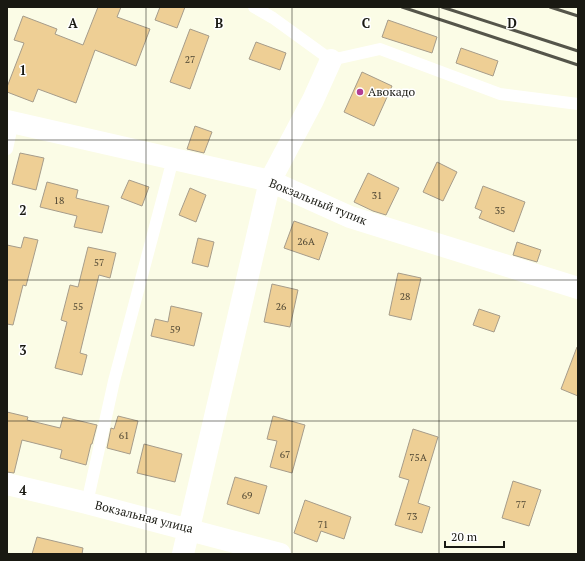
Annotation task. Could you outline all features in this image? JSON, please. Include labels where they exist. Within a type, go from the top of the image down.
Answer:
[{"type":"street","points":[[183,554],[270,181],[313,100],[331,60]]},
{"type":"street","name":"Вокзальный тупик","points":[[10,121],[270,181],[350,217],[578,288]]},
{"type":"street","name":"Вокзальная улица","points":[[7,484],[189,529],[280,554]]},
{"type":"lane","points":[[254,7],[273,18],[331,60],[380,49],[500,94],[578,104]]},
{"type":"lane","points":[[7,148],[10,121]]},
{"type":"lane","points":[[87,503],[114,380],[173,159]]},
{"type":"building","points":[[98,7],[121,7],[117,17],[150,29],[136,66],[95,50],[76,103],[38,89],[33,102],[7,92],[7,87],[24,43],[14,40],[23,16],[57,29],[55,34],[83,45]]},
{"type":"building","points":[[160,7],[185,7],[177,28],[155,20]]},
{"type":"building","points":[[388,20],[437,37],[432,53],[382,37]]},
{"type":"building","points":[[190,29],[209,36],[190,89],[170,82]]},
{"type":"building","points":[[256,42],[286,53],[280,70],[249,59]]},
{"type":"building","points":[[461,48],[498,61],[493,76],[456,63]]},
{"type":"building","points":[[362,72],[392,86],[374,126],[344,112]]},
{"type":"building","points":[[195,126],[212,132],[204,153],[187,149]]},
{"type":"building","points":[[20,153],[44,158],[36,190],[12,184]]},
{"type":"building","points":[[437,162],[457,172],[443,201],[423,192]]},
{"type":"building","points":[[368,173],[399,188],[386,215],[354,202]]},
{"type":"building","points":[[129,180],[149,187],[142,206],[121,198]]},
{"type":"building","points":[[47,182],[78,190],[76,198],[109,206],[102,233],[74,227],[77,216],[40,207]]},
{"type":"building","points":[[483,186],[525,202],[514,232],[479,218],[482,211],[475,208]]},
{"type":"building","points":[[190,188],[206,195],[196,222],[179,215]]},
{"type":"building","points":[[294,221],[328,233],[319,260],[284,248]]},
{"type":"building","points":[[24,237],[38,240],[26,286],[23,285],[13,325],[7,324],[7,245],[21,248]]},
{"type":"building","points":[[198,238],[214,242],[208,267],[192,263]]},
{"type":"building","points":[[517,242],[541,250],[537,262],[513,255]]},
{"type":"building","points":[[88,247],[116,253],[110,278],[99,275],[80,353],[87,355],[82,375],[55,368],[67,322],[61,320],[70,285],[78,287]]},
{"type":"building","points":[[398,273],[421,278],[411,320],[389,315]]},
{"type":"building","points":[[272,284],[298,290],[290,327],[264,322]]},
{"type":"building","points":[[171,306],[202,313],[194,346],[151,336],[155,319],[168,322]]},
{"type":"building","points":[[479,309],[500,316],[494,332],[473,325]]},
{"type":"building","points":[[578,347],[578,396],[561,389]]},
{"type":"building","points":[[7,412],[28,417],[27,420],[60,428],[63,417],[97,425],[86,465],[60,458],[62,450],[22,440],[14,473],[7,472]]},
{"type":"building","points":[[118,416],[138,421],[130,454],[107,448],[111,428],[114,429]]},
{"type":"building","points":[[273,416],[305,425],[292,473],[270,467],[277,441],[267,439]]},
{"type":"building","points":[[413,429],[438,437],[418,503],[430,507],[422,533],[395,525],[409,480],[399,477]]},
{"type":"building","points":[[144,444],[182,454],[175,482],[137,473]]},
{"type":"building","points":[[235,477],[267,486],[259,514],[227,504]]},
{"type":"building","points":[[513,481],[541,490],[529,526],[502,518]]},
{"type":"building","points":[[305,500],[351,517],[344,539],[321,531],[317,542],[294,533]]},
{"type":"building","points":[[37,537],[83,548],[82,554],[32,554]]},
{"type":"railway","points":[[402,7],[578,65]]},
{"type":"railway","points":[[442,7],[578,51]]},
{"type":"railway","points":[[550,7],[578,16]]},
{"type":"place","name":"Авокадо","points":[[360,92]]}]
